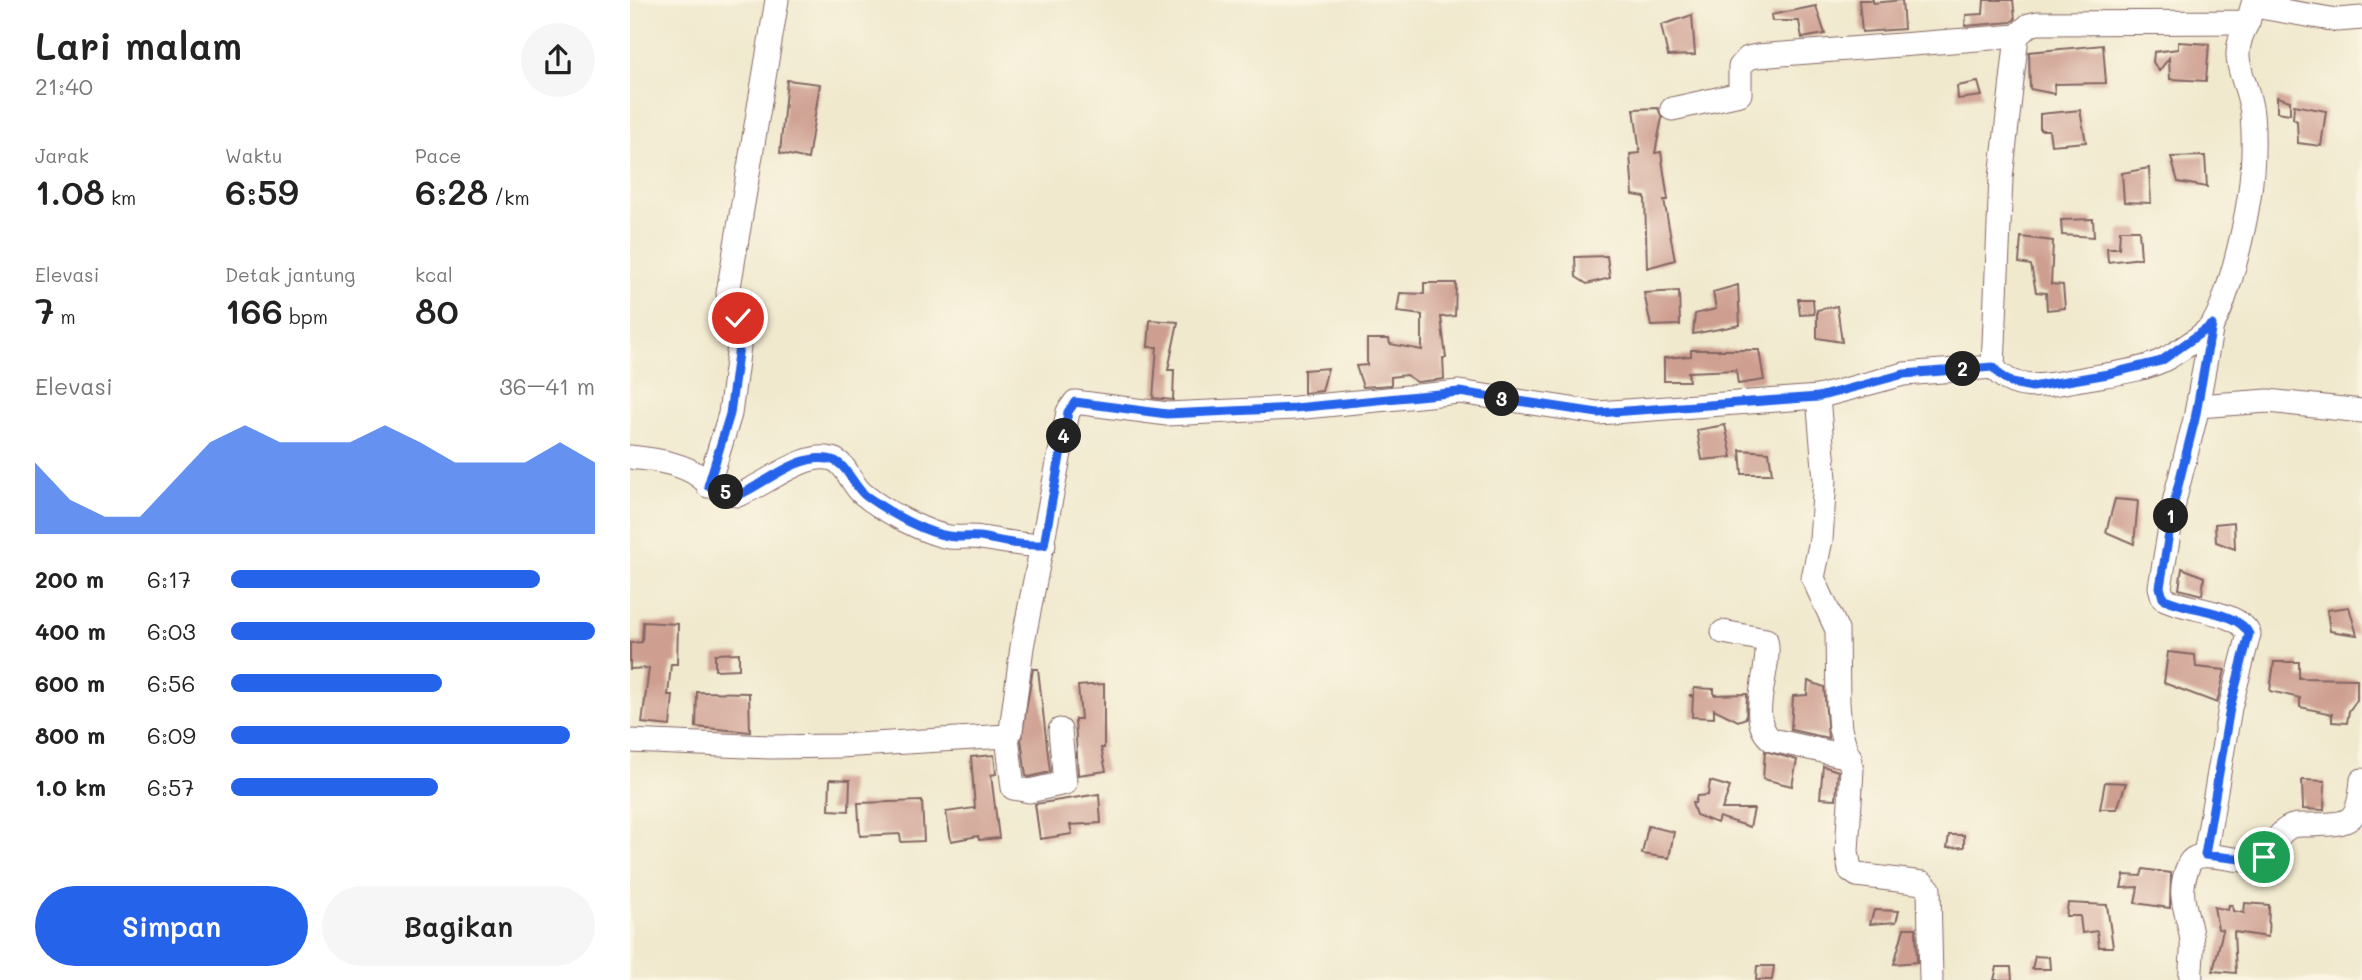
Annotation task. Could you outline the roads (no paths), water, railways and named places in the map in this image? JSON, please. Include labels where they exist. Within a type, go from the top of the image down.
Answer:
[{"type":"street","points":[[708,486],[731,407],[741,331],[728,293],[777,0]]},
{"type":"street","points":[[1672,109],[1740,94],[1740,67],[1748,58],[1758,56],[2017,36],[2029,25],[2038,23],[2252,9],[2337,20],[2362,18]]},
{"type":"street","points":[[2205,855],[2230,708],[2249,634],[2237,620],[2176,606],[2163,598],[2160,587],[2175,498],[2198,405],[2212,325],[2223,302],[2246,227],[2251,199],[2251,107],[2237,61],[2242,33],[2252,9]]},
{"type":"street","points":[[2017,36],[2001,178],[1993,367],[2012,383],[2032,387],[2108,374],[2161,361],[2212,325]]},
{"type":"street","points":[[1060,730],[1065,783],[1028,791],[1013,788],[1007,736],[1011,730],[1022,647],[1068,412],[1075,402],[1167,414],[1295,408],[1459,392],[1598,413],[1818,397],[1904,374],[1993,367]]},
{"type":"street","points":[[1818,397],[1825,480],[1821,540],[1813,578],[1837,630],[1840,729],[1850,757],[1847,851],[1850,870],[1857,875],[1923,883],[1929,889],[1931,980]]},
{"type":"street","points":[[2198,405],[2268,401],[2362,411]]},
{"type":"street","points":[[630,457],[677,466],[699,476],[708,486],[739,495],[785,470],[814,460],[831,459],[842,466],[863,495],[922,528],[949,537],[979,537],[1019,547],[1044,545]]},
{"type":"street","points":[[1723,632],[1766,640],[1760,717],[1766,736],[1772,740],[1850,757]]},
{"type":"street","points":[[630,741],[769,747],[1007,736]]},
{"type":"street","points":[[2191,980],[2192,944],[2182,900],[2189,863],[2195,857],[2205,855],[2250,860],[2264,857],[2282,832],[2291,826],[2344,824],[2360,806],[2362,780]]}]
